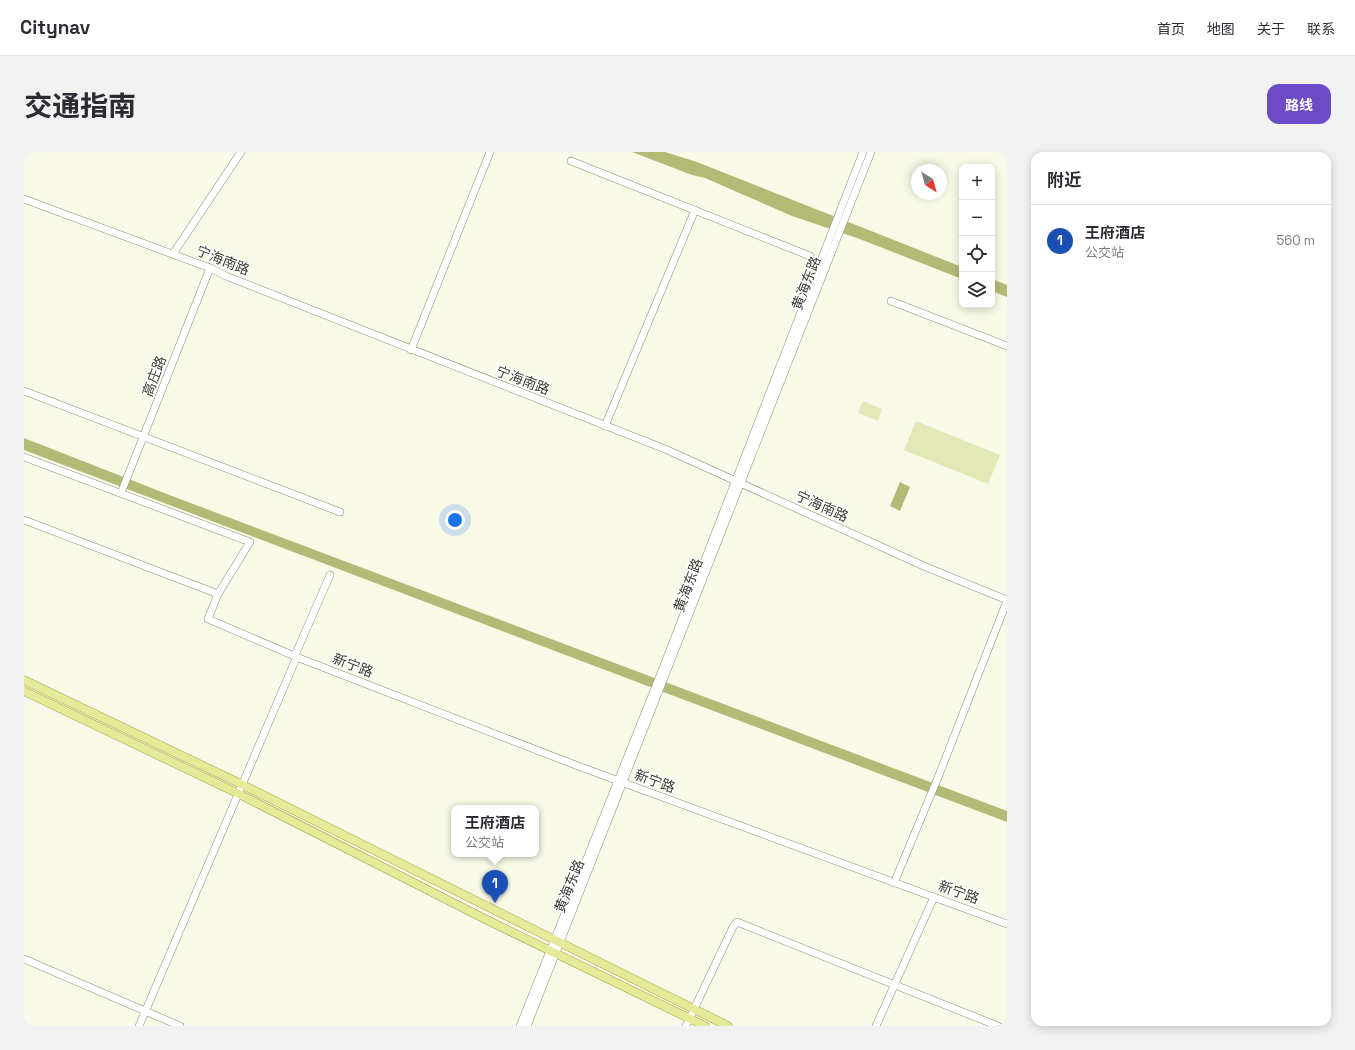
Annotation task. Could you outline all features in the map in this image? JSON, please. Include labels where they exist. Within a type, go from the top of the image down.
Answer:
[{"type":"main road","points":[[24,680],[243,785],[728,1026]]},
{"type":"main road","points":[[24,691],[239,794],[688,1022],[705,1026]]},
{"type":"street","points":[[173,254],[241,152]]},
{"type":"street","points":[[411,350],[490,152]]},
{"type":"street","name":"黄海东路","points":[[520,1026],[557,942],[654,698],[834,237],[863,152]]},
{"type":"street","name":"黄海东路","points":[[842,214],[871,152]]},
{"type":"street","points":[[571,161],[810,256]]},
{"type":"street","name":"宁海南路","points":[[24,199],[210,268],[226,276],[685,458],[926,567],[1007,601]]},
{"type":"street","points":[[605,426],[695,210]]},
{"type":"street","name":"高庄路","points":[[122,492],[210,268]]},
{"type":"street","points":[[891,301],[1007,346]]},
{"type":"street","points":[[24,391],[340,512]]},
{"type":"street","points":[[24,457],[122,492],[250,542],[218,594],[24,520]]},
{"type":"street","points":[[139,1026],[243,785],[330,575]]},
{"type":"street","name":"新宁路","points":[[218,594],[208,619],[296,657],[621,782],[1007,924]]},
{"type":"street","points":[[894,883],[930,797],[1007,601]]},
{"type":"street","points":[[876,1026],[934,897]]},
{"type":"street","points":[[688,1022],[733,927],[737,922],[894,986],[998,1026]]},
{"type":"street","name":"黄海东路","points":[[527,1026],[552,952]]},
{"type":"street","points":[[24,959],[180,1026]]},
{"type":"shaded area","points":[[632,152],[665,152],[697,162],[959,266],[959,278],[857,238],[792,216],[705,178],[692,175]]},
{"type":"shaded area","points":[[995,280],[1007,285],[1007,297],[995,292]]},
{"type":"shaded area","points":[[863,401],[882,409],[878,421],[858,413]]},
{"type":"shaded area","points":[[916,421],[1000,455],[988,484],[904,450]]},
{"type":"shaded area","points":[[24,438],[172,496],[1007,811],[1007,822],[24,450]]},
{"type":"shaded area","points":[[900,482],[910,487],[900,511],[890,506]]},
{"type":"place","name":"王府酒店","points":[[495,903]]}]
